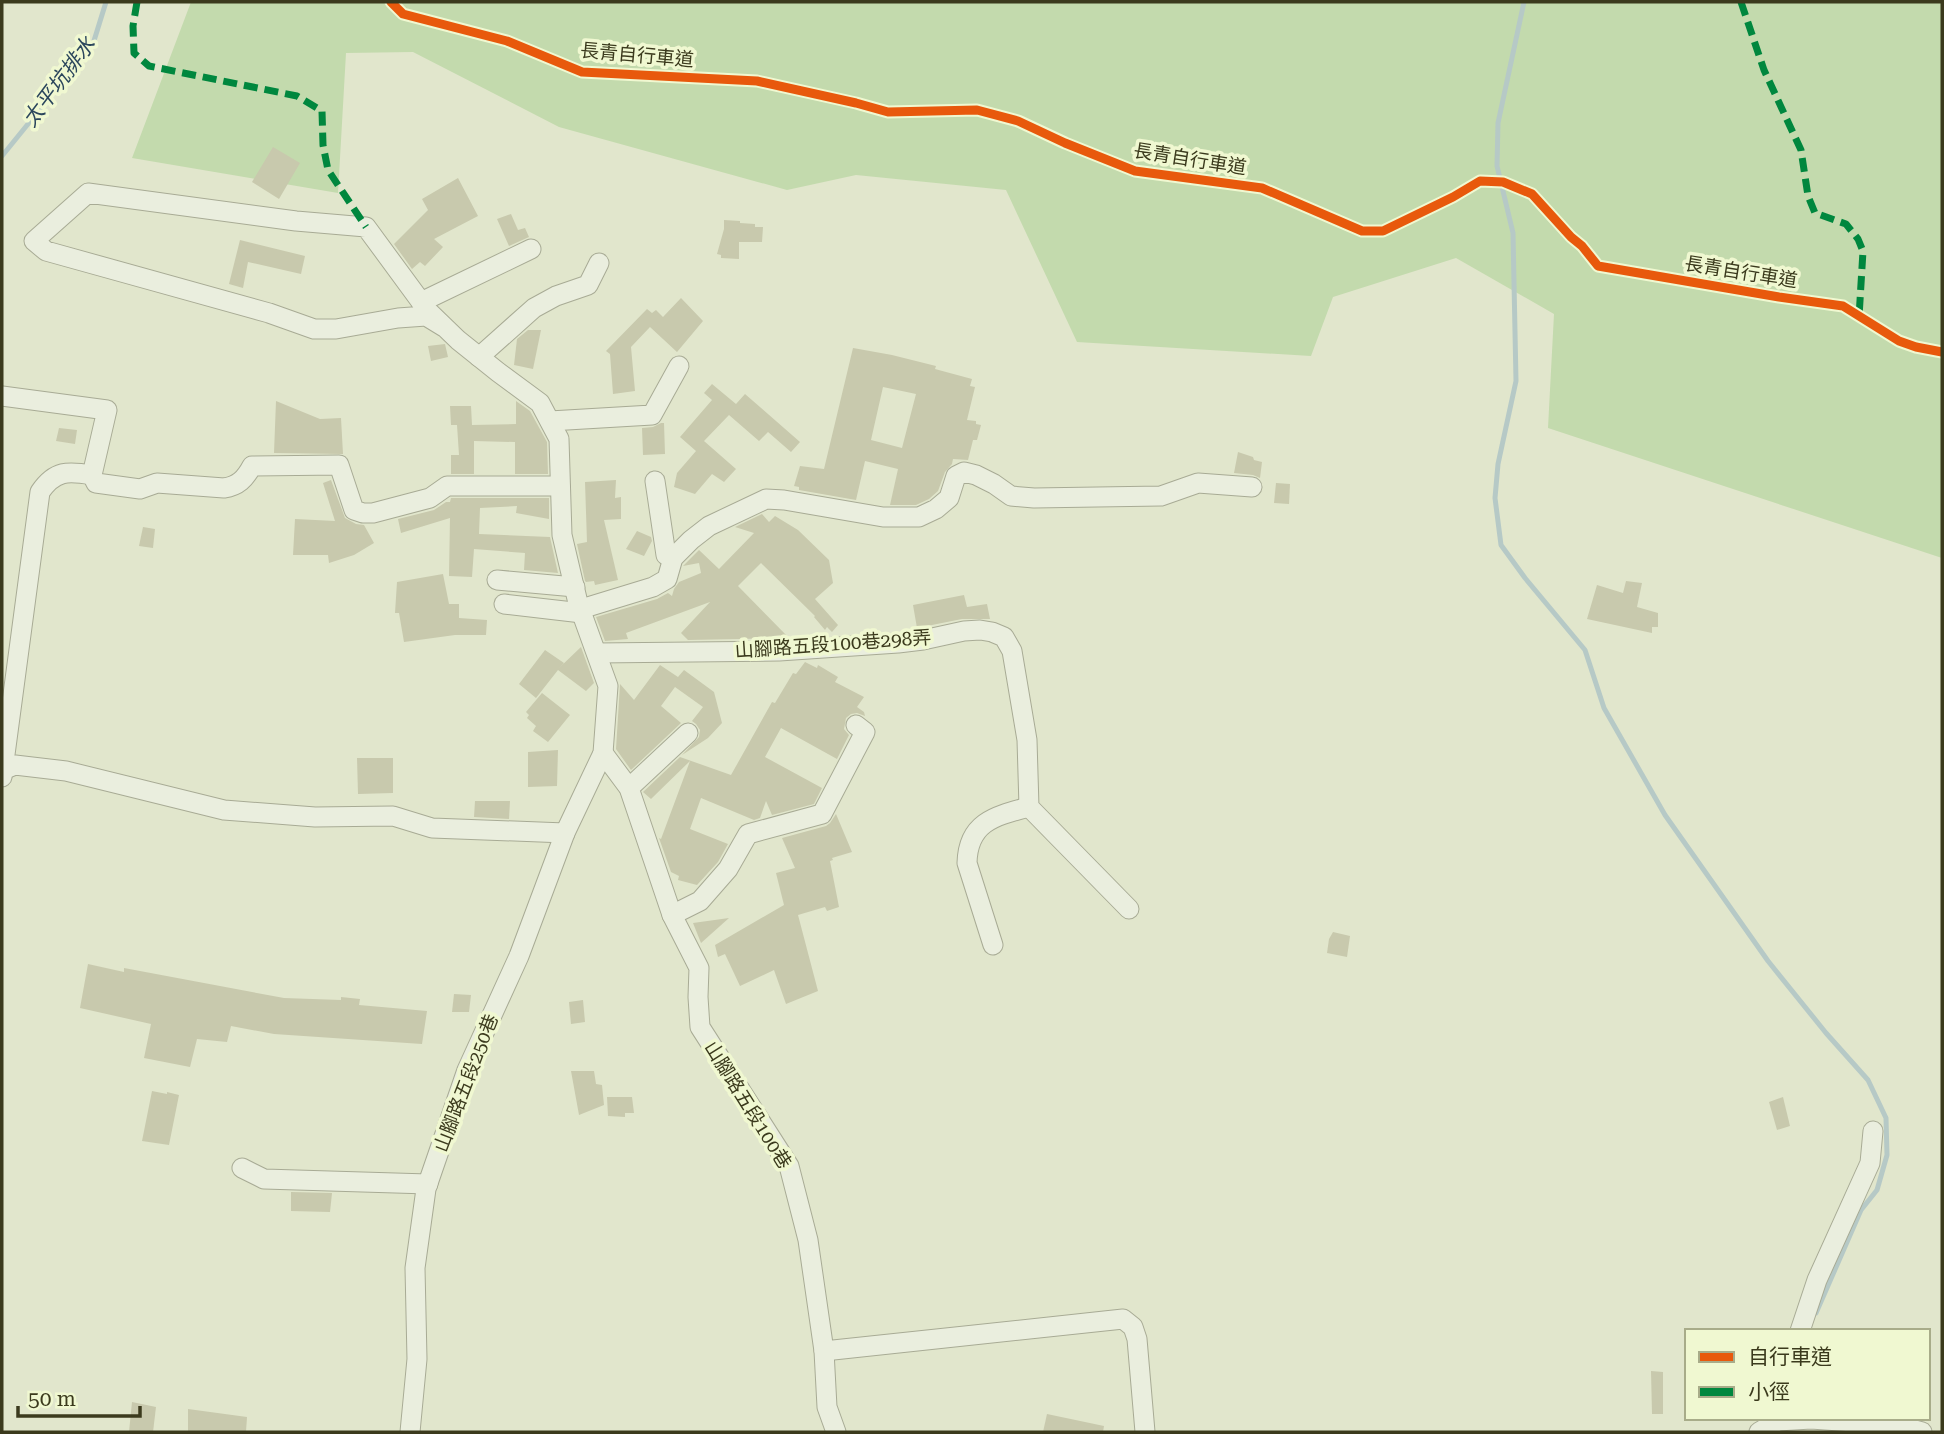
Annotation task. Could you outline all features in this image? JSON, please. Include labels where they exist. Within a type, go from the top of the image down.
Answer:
[{"type":"lane","points":[[444,327],[426,316],[336,329],[314,329],[269,313],[46,251],[34,241],[88,193],[296,222],[366,227],[421,302],[444,327],[540,402],[559,439],[562,535],[582,611],[608,686],[603,754]]},
{"type":"lane","points":[[421,302],[531,249]]},
{"type":"lane","points":[[479,357],[534,308],[556,296],[589,285],[599,263]]},
{"type":"lane","points":[[550,421],[652,415],[679,366]]},
{"type":"lane","points":[[2,396],[107,410],[92,475],[96,482],[140,489],[157,483],[224,488],[233,486],[246,477],[251,466],[338,465],[355,510],[363,513],[373,513],[430,498],[447,486],[561,486]]},
{"type":"lane","points":[[2,777],[40,492],[49,479],[70,471],[92,475]]},
{"type":"lane","points":[[504,604],[582,611],[653,587],[667,579],[673,558],[691,540],[709,526],[766,499],[883,517],[919,517],[936,509],[949,498],[956,476],[964,472],[995,484],[1010,496],[1034,498],[1161,496],[1198,483],[1252,487]]},
{"type":"lane","points":[[655,481],[666,555],[673,558]]},
{"type":"lane","points":[[497,580],[575,587]]},
{"type":"lane","name":"山腳路五段100巷298弄","points":[[597,653],[779,651],[898,643],[964,631],[992,632],[1004,638],[1012,651],[1027,740],[1029,807]]},
{"type":"lane","points":[[672,915],[700,901],[728,869],[748,834],[822,814],[865,732],[856,725]]},
{"type":"lane","points":[[629,788],[688,733]]},
{"type":"lane","name":"山腳路五段100巷","points":[[603,754],[629,788],[672,915],[699,968],[700,1027],[789,1166],[808,1240],[824,1351],[827,1407],[836,1432]]},
{"type":"lane","name":"山腳路五段250巷","points":[[410,1432],[417,1359],[415,1268],[426,1189],[467,1070],[519,956],[565,834],[603,754]]},
{"type":"lane","points":[[3,770],[15,765],[66,771],[224,810],[315,817],[393,816],[432,828],[565,834]]},
{"type":"lane","points":[[993,945],[967,863],[967,849],[972,837],[993,817],[1029,807],[1129,909]]},
{"type":"lane","points":[[1801,1329],[1817,1280],[1870,1163],[1872,1131]]},
{"type":"lane","points":[[242,1168],[264,1179],[428,1184]]},
{"type":"lane","points":[[824,1351],[1123,1320],[1133,1326],[1137,1339],[1145,1432]]},
{"type":"lane","points":[[1759,1432],[1775,1424],[1804,1420]]},
{"type":"lane","points":[[1825,1420],[1896,1425],[1923,1432]]},
{"type":"green space","points":[[191,2],[1942,2],[1942,558],[1548,428],[1554,314],[1456,258],[1333,297],[1311,356],[1077,342],[1006,190],[856,175],[787,190],[559,127],[413,52],[346,53],[338,193],[132,158]]},
{"type":"building","points":[[273,147],[300,163],[279,199],[252,182]]},
{"type":"building","points":[[458,178],[478,216],[434,239],[443,247],[425,266],[420,262],[412,269],[394,244],[428,210],[422,199]]},
{"type":"building","points":[[511,214],[518,230],[525,228],[529,237],[509,246],[497,219]]},
{"type":"building","points":[[724,220],[763,227],[762,242],[739,242],[739,259],[721,258],[721,255],[717,254]]},
{"type":"building","points":[[240,240],[305,256],[301,274],[248,262],[243,288],[229,284]]},
{"type":"building","points":[[681,298],[703,321],[677,352],[650,327],[631,347],[635,391],[613,394],[610,354],[606,351],[647,309],[652,313],[656,310],[663,317]]},
{"type":"building","points":[[528,330],[541,330],[533,369],[514,365],[517,339]]},
{"type":"building","points":[[445,344],[448,357],[431,361],[428,346]]},
{"type":"building","points":[[853,348],[936,366],[935,369],[972,379],[970,386],[975,387],[967,420],[981,425],[977,440],[973,440],[968,460],[953,459],[938,491],[929,499],[916,505],[890,505],[898,469],[865,461],[856,500],[799,490],[799,487],[794,486],[800,466],[824,469]],"holes":[[[883,387],[916,394],[902,448],[871,440]]]},
{"type":"building","points":[[712,384],[736,404],[745,394],[800,442],[791,452],[768,432],[759,441],[729,415],[704,441],[736,469],[724,482],[712,474],[695,494],[674,487],[677,473],[696,451],[680,437],[712,400],[704,393]]},
{"type":"building","points":[[276,401],[320,419],[341,418],[343,454],[274,453]]},
{"type":"building","points":[[516,401],[530,411],[547,442],[548,474],[515,474],[515,442],[474,441],[474,474],[451,474],[451,455],[459,455],[457,425],[451,425],[450,406],[471,406],[472,425],[516,424]]},
{"type":"building","points":[[664,423],[665,454],[643,455],[642,428]]},
{"type":"building","points":[[59,428],[77,430],[75,444],[56,441]]},
{"type":"building","points":[[1238,452],[1262,462],[1260,478],[1234,473]]},
{"type":"building","points":[[331,480],[345,518],[364,525],[374,543],[354,555],[329,563],[328,555],[293,555],[295,519],[335,521],[323,483]]},
{"type":"building","points":[[616,480],[615,498],[621,497],[621,519],[604,520],[618,580],[595,585],[594,581],[585,581],[577,544],[587,542],[585,482]]},
{"type":"building","points":[[1276,483],[1290,484],[1289,504],[1274,503]]},
{"type":"building","points":[[451,498],[549,498],[549,519],[516,513],[517,506],[480,508],[479,534],[550,537],[558,573],[524,570],[525,553],[474,549],[472,577],[449,576],[450,518],[401,533],[398,519],[434,510],[450,502]]},
{"type":"building","points":[[762,514],[769,522],[775,516],[798,530],[829,560],[833,583],[815,599],[838,625],[832,632],[827,627],[825,630],[815,616],[761,563],[738,586],[789,638],[688,640],[681,633],[710,602],[626,633],[628,639],[605,641],[596,617],[657,599],[668,593],[672,596],[679,582],[701,573],[699,563],[683,566],[699,550],[719,569],[754,533],[735,527]]},
{"type":"building","points":[[143,527],[155,529],[153,548],[139,546]]},
{"type":"building","points":[[637,531],[651,537],[652,541],[644,556],[626,549]]},
{"type":"building","points":[[443,574],[449,604],[459,604],[459,618],[487,620],[486,635],[455,635],[404,642],[399,613],[395,613],[397,582]]},
{"type":"building","points":[[1626,581],[1642,583],[1637,607],[1658,613],[1658,627],[1652,627],[1652,633],[1587,619],[1597,585],[1623,593]]},
{"type":"building","points":[[964,595],[967,607],[987,604],[990,619],[962,619],[917,628],[913,605]]},
{"type":"building","points":[[581,647],[594,683],[586,691],[558,670],[536,698],[519,684],[545,650],[564,663],[558,669]]},
{"type":"building","points":[[805,662],[817,668],[818,665],[838,677],[835,682],[864,697],[857,707],[865,716],[857,713],[846,718],[844,729],[849,735],[837,759],[781,728],[765,757],[822,788],[814,804],[772,815],[766,801],[760,818],[754,820],[701,798],[690,829],[728,844],[718,862],[697,885],[678,880],[679,876],[671,872],[659,838],[661,839],[690,761],[651,799],[643,792],[680,757],[731,775],[772,702],[775,703],[793,673],[796,674]]},
{"type":"building","points":[[660,665],[678,677],[684,670],[714,692],[722,723],[708,738],[682,755],[699,737],[700,730],[692,721],[703,707],[675,687],[661,706],[681,723],[631,770],[616,749],[620,684],[634,700]]},
{"type":"building","points":[[542,693],[570,715],[548,742],[533,731],[536,726],[527,718],[529,715],[526,712]]},
{"type":"building","points":[[558,750],[557,786],[528,787],[528,752]]},
{"type":"building","points":[[357,758],[393,758],[393,793],[358,794]]},
{"type":"building","points":[[475,801],[510,801],[509,819],[474,817]]},
{"type":"building","points":[[836,814],[852,852],[830,861],[839,907],[827,911],[825,907],[798,915],[818,991],[786,1004],[774,970],[740,986],[725,954],[718,957],[715,945],[784,905],[776,873],[795,868],[782,838],[826,826]]},
{"type":"building","points":[[729,918],[701,943],[693,923]]},
{"type":"building","points":[[1333,932],[1350,936],[1347,957],[1327,953]]},
{"type":"building","points":[[88,964],[124,972],[124,968],[284,998],[341,1000],[341,997],[360,999],[359,1005],[427,1011],[422,1044],[274,1034],[231,1026],[227,1042],[197,1039],[190,1067],[144,1058],[151,1024],[80,1008]]},
{"type":"building","points":[[454,994],[471,995],[469,1012],[452,1012]]},
{"type":"building","points":[[583,1000],[585,1022],[571,1024],[569,1002]]},
{"type":"building","points":[[571,1071],[594,1071],[596,1084],[602,1085],[604,1105],[579,1115]]},
{"type":"building","points":[[152,1091],[179,1095],[169,1145],[142,1141]]},
{"type":"building","points":[[607,1097],[632,1097],[634,1113],[625,1113],[625,1117],[608,1116]]},
{"type":"building","points":[[1783,1097],[1790,1126],[1777,1130],[1769,1102]]},
{"type":"building","points":[[291,1192],[332,1193],[330,1212],[291,1211]]},
{"type":"building","points":[[1651,1371],[1663,1372],[1663,1414],[1652,1414]]},
{"type":"building","points":[[132,1402],[156,1407],[153,1432],[129,1432]]},
{"type":"building","points":[[188,1409],[247,1417],[246,1432],[188,1432]]},
{"type":"building","points":[[1047,1414],[1104,1426],[1103,1432],[1043,1432]]},
{"type":"waterway","name":"太平坑排水","points":[[2,156],[93,44],[106,2]]},
{"type":"waterway","points":[[1524,2],[1498,123],[1497,166],[1513,233],[1516,381],[1498,464],[1495,498],[1501,545],[1585,650],[1604,708],[1665,815],[1768,961],[1868,1080],[1886,1118],[1887,1155],[1877,1190],[1861,1210],[1816,1313]]},
{"type":"marked path","points":[[137,2],[133,26],[134,53],[149,66],[297,96],[322,111],[323,145],[328,170],[366,227]]},
{"type":"marked path","points":[[1741,2],[1764,70],[1801,150],[1808,196],[1815,213],[1846,224],[1858,239],[1863,251],[1859,317]]},
{"type":"cycle path","name":"長青自行車道","points":[[391,2],[403,14],[507,41],[582,72],[757,81],[888,112],[977,110],[1018,121],[1135,171],[1262,188],[1362,231],[1383,231],[1480,181],[1503,182],[1532,194],[1598,266],[1843,306],[1899,341],[1942,352]]}]
